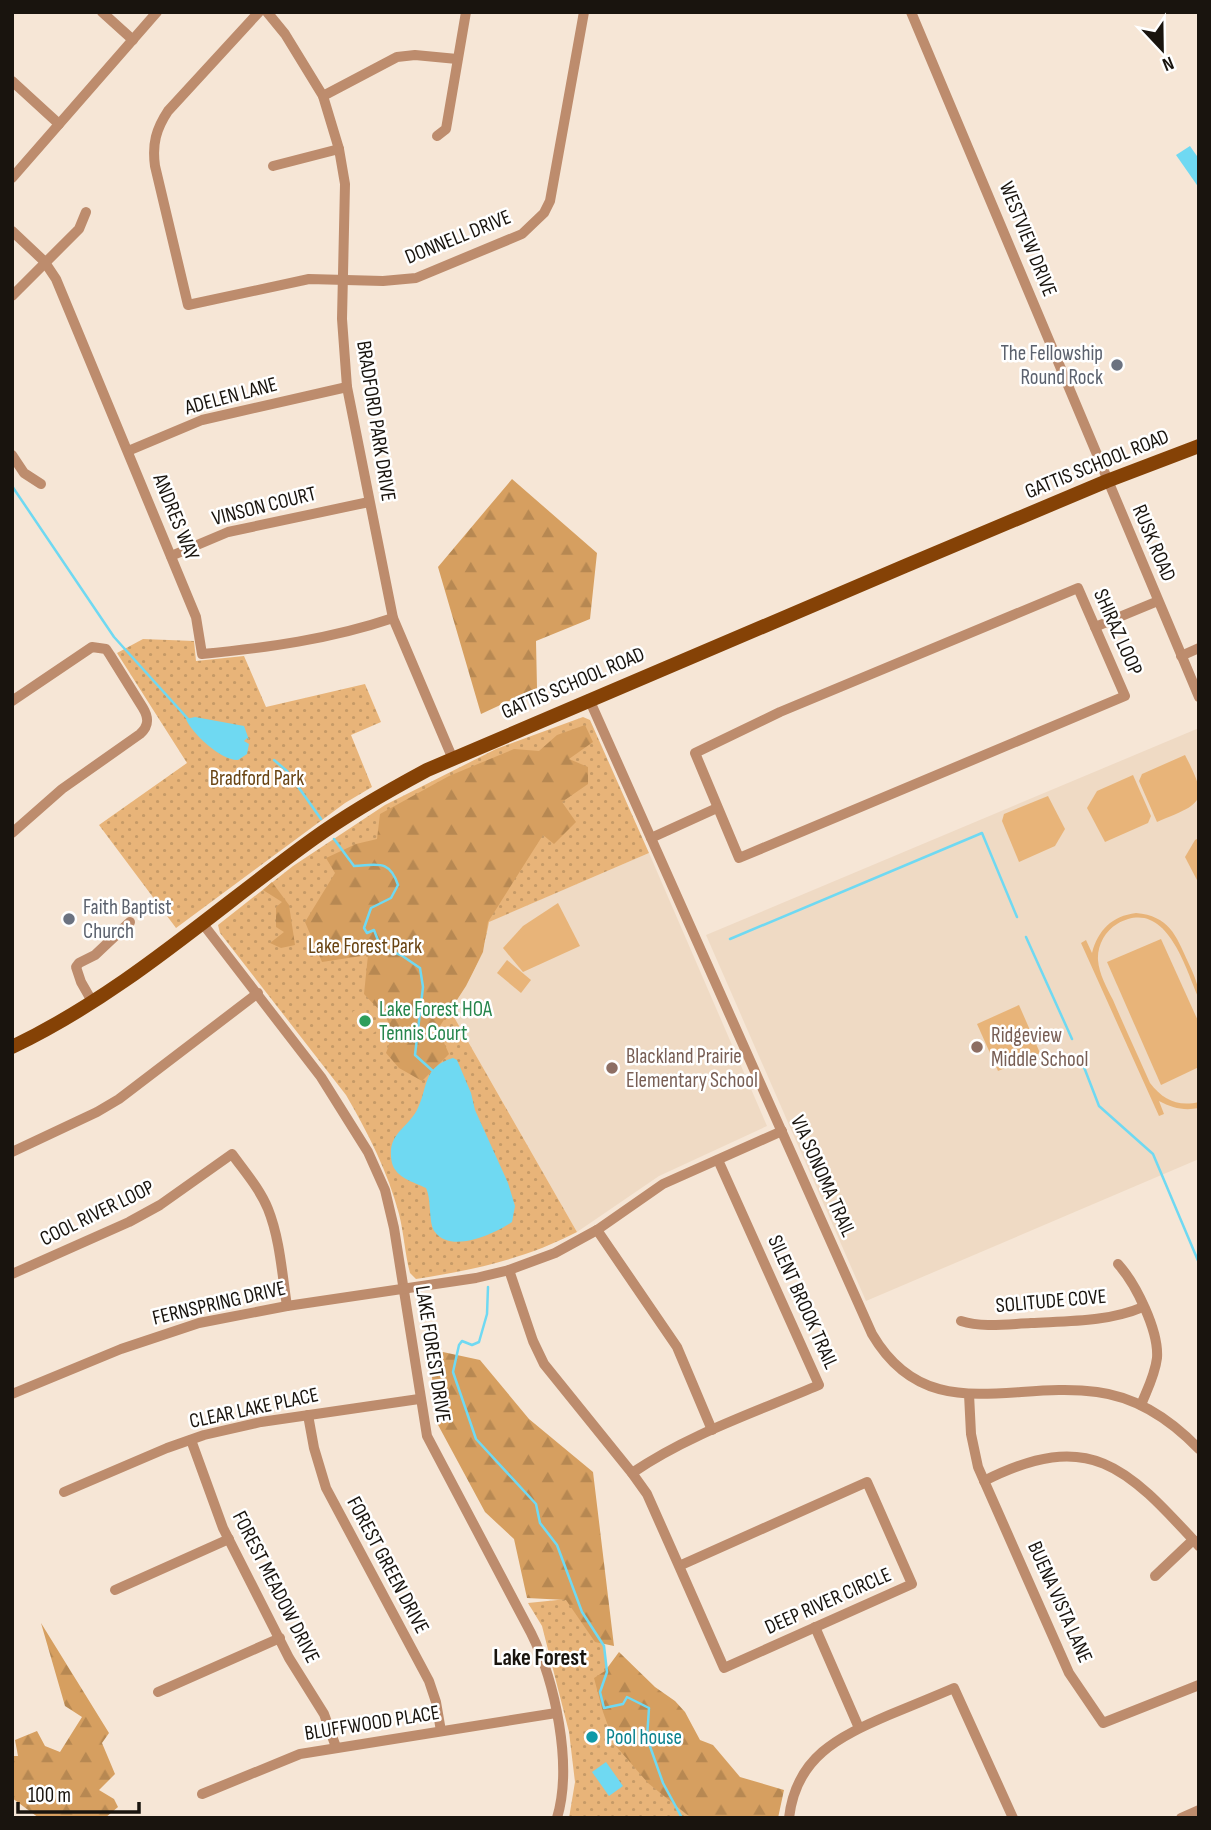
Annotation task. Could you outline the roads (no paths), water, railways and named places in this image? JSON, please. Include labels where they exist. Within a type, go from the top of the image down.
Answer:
[{"type":"main road","name":"GATTIS SCHOOL ROAD","points":[[12,1047],[74,1016],[93,1003],[340,820],[452,757],[1107,481],[1199,446]]},
{"type":"street","points":[[102,12],[133,40]]},
{"type":"street","points":[[12,178],[157,12]]},
{"type":"street","name":"DONNELL DRIVE","points":[[259,12],[168,111],[157,128],[153,145],[155,166],[188,305],[309,279],[409,280],[522,234],[544,213],[555,185],[584,12]]},
{"type":"street","name":"BRADFORD PARK DRIVE","points":[[267,12],[285,34],[323,96],[339,149],[345,184],[342,340],[347,387],[393,618],[452,757]]},
{"type":"street","points":[[437,136],[446,130],[466,12]]},
{"type":"street","name":"WESTVIEW DRIVE","points":[[911,12],[1107,481]]},
{"type":"street","points":[[323,96],[397,57],[415,55],[457,60]]},
{"type":"street","points":[[12,81],[59,124]]},
{"type":"street","points":[[273,166],[339,149]]},
{"type":"street","points":[[12,296],[44,261],[79,229],[86,212]]},
{"type":"street","name":"ANDRES WAY","points":[[12,230],[44,261],[56,279],[196,617],[202,654],[271,647],[369,626],[393,618]]},
{"type":"street","name":"ADELEN LANE","points":[[128,451],[202,421],[347,387]]},
{"type":"street","points":[[12,455],[24,473],[41,484]]},
{"type":"street","name":"RUSK ROAD","points":[[1107,481],[1199,697]]},
{"type":"street","name":"VINSON COURT","points":[[171,555],[228,532],[369,502]]},
{"type":"street","name":"SHIRAZ LOOP","points":[[1078,588],[1125,696],[739,858],[717,808],[695,753],[759,721],[1078,588]]},
{"type":"street","points":[[1095,628],[1158,601]]},
{"type":"street","points":[[12,701],[84,651],[99,647],[106,649],[110,655],[147,715],[148,722],[140,734],[62,789],[12,833]]},
{"type":"street","points":[[1181,656],[1199,648]]},
{"type":"street","name":"VIA SONOMA TRAIL","points":[[589,699],[879,1345],[893,1362],[920,1382],[937,1389],[969,1394],[1081,1390],[1108,1394],[1141,1405],[1176,1427],[1199,1448]]},
{"type":"street","points":[[651,838],[717,808]]},
{"type":"street","points":[[93,1003],[80,982],[76,967],[95,955],[130,922]]},
{"type":"street","name":"LAKE FOREST DRIVE","points":[[203,924],[321,1077],[368,1152],[385,1190],[394,1228],[424,1428],[433,1451],[541,1653],[550,1679],[565,1770],[557,1818]]},
{"type":"street","points":[[12,1152],[119,1099],[258,993]]},
{"type":"street","name":"FERNSPRING DRIVE","points":[[12,1394],[160,1334],[200,1323],[509,1270],[555,1253],[597,1230],[663,1184],[782,1131]]},
{"type":"street","name":"COOL RIVER LOOP","points":[[12,1274],[129,1222],[160,1205],[232,1154],[268,1207],[275,1228],[287,1306]]},
{"type":"street","name":"SILENT BROOK TRAIL","points":[[632,1473],[661,1454],[712,1430],[819,1385],[718,1160]]},
{"type":"street","points":[[597,1230],[677,1347],[712,1430]]},
{"type":"street","points":[[1118,1264],[1128,1275],[1155,1339],[1157,1353],[1154,1372],[1141,1405]]},
{"type":"street","name":"DEEP RIVER CIRCLE","points":[[509,1270],[533,1341],[544,1364],[647,1494],[678,1566],[724,1668],[912,1584],[867,1482],[678,1566]]},
{"type":"street","name":"SOLITUDE COVE","points":[[961,1321],[982,1326],[1087,1320],[1143,1307]]},
{"type":"street","name":"BUENA VISTA LANE","points":[[969,1394],[973,1448],[984,1481],[1069,1673],[1103,1723],[1199,1685]]},
{"type":"street","name":"CLEAR LAKE PLACE","points":[[64,1492],[191,1440],[235,1427],[419,1399]]},
{"type":"street","name":"FOREST GREEN DRIVE","points":[[308,1415],[326,1488],[429,1681],[441,1731]]},
{"type":"street","name":"FOREST MEADOW DRIVE","points":[[191,1440],[214,1507],[229,1539],[289,1658],[324,1714],[336,1747]]},
{"type":"street","points":[[984,1481],[1042,1458],[1069,1456],[1094,1460],[1121,1472],[1135,1482],[1196,1543],[1155,1576]]},
{"type":"street","points":[[115,1590],[229,1539]]},
{"type":"street","points":[[815,1628],[859,1728]]},
{"type":"street","points":[[158,1692],[280,1638]]},
{"type":"street","points":[[789,1818],[793,1796],[811,1761],[837,1739],[954,1688],[1013,1818]]},
{"type":"street","name":"BLUFFWOOD PLACE","points":[[202,1794],[285,1758],[336,1747],[556,1713]]},
{"type":"street","points":[[1181,1818],[1199,1811]]},
{"type":"water","points":[[1190,146],[1199,159],[1199,188],[1176,155]]},
{"type":"water","points":[[195,717],[244,726],[249,740],[247,738],[244,741],[249,744],[247,754],[238,760],[216,751],[189,725],[186,719]]},
{"type":"water","points":[[453,1058],[457,1060],[471,1093],[475,1110],[508,1183],[515,1206],[512,1222],[495,1232],[462,1242],[442,1238],[435,1232],[431,1223],[426,1188],[397,1172],[391,1153],[394,1139],[417,1110],[431,1073],[443,1062]]},
{"type":"water","points":[[606,1762],[623,1786],[609,1796],[592,1772]]},
{"type":"waterway","points":[[12,486],[114,637],[189,720]]},
{"type":"waterway","points":[[274,760],[287,771],[321,819]]},
{"type":"waterway","points":[[730,939],[982,833],[1017,917]]},
{"type":"waterway","points":[[334,839],[354,866],[382,865],[395,877],[398,885],[391,898],[371,908],[364,928],[367,933],[374,930],[381,948],[401,955],[420,968],[423,987],[415,1055],[434,1072]]},
{"type":"waterway","points":[[1026,937],[1072,1039]]},
{"type":"waterway","points":[[1082,1062],[1099,1106],[1153,1154],[1199,1263]]},
{"type":"waterway","points":[[488,1287],[487,1314],[479,1342],[472,1345],[462,1341],[453,1372],[476,1439],[536,1504],[540,1523],[557,1545],[582,1612],[604,1646],[607,1672],[600,1692],[604,1708],[623,1704],[627,1697],[649,1708],[647,1738],[663,1783],[682,1818]]},
{"type":"place","name":"The Fellowship Round Rock","points":[[1117,365]]},
{"type":"place","name":"Faith Baptist Church","points":[[69,919]]},
{"type":"place","name":"Lake Forest HOA Tennis Court","points":[[365,1021]]},
{"type":"place","name":"Ridgeview Middle School","points":[[977,1047]]},
{"type":"place","name":"Blackland Prairie Elementary School","points":[[612,1068]]},
{"type":"place","name":"Pool house","points":[[592,1737]]},
{"type":"district","name":"Lake Forest","points":[[540,1658]]},
{"type":"park label","name":"Bradford Park","points":[[257,778]]},
{"type":"park label","name":"Lake Forest Park","points":[[365,946]]}]
